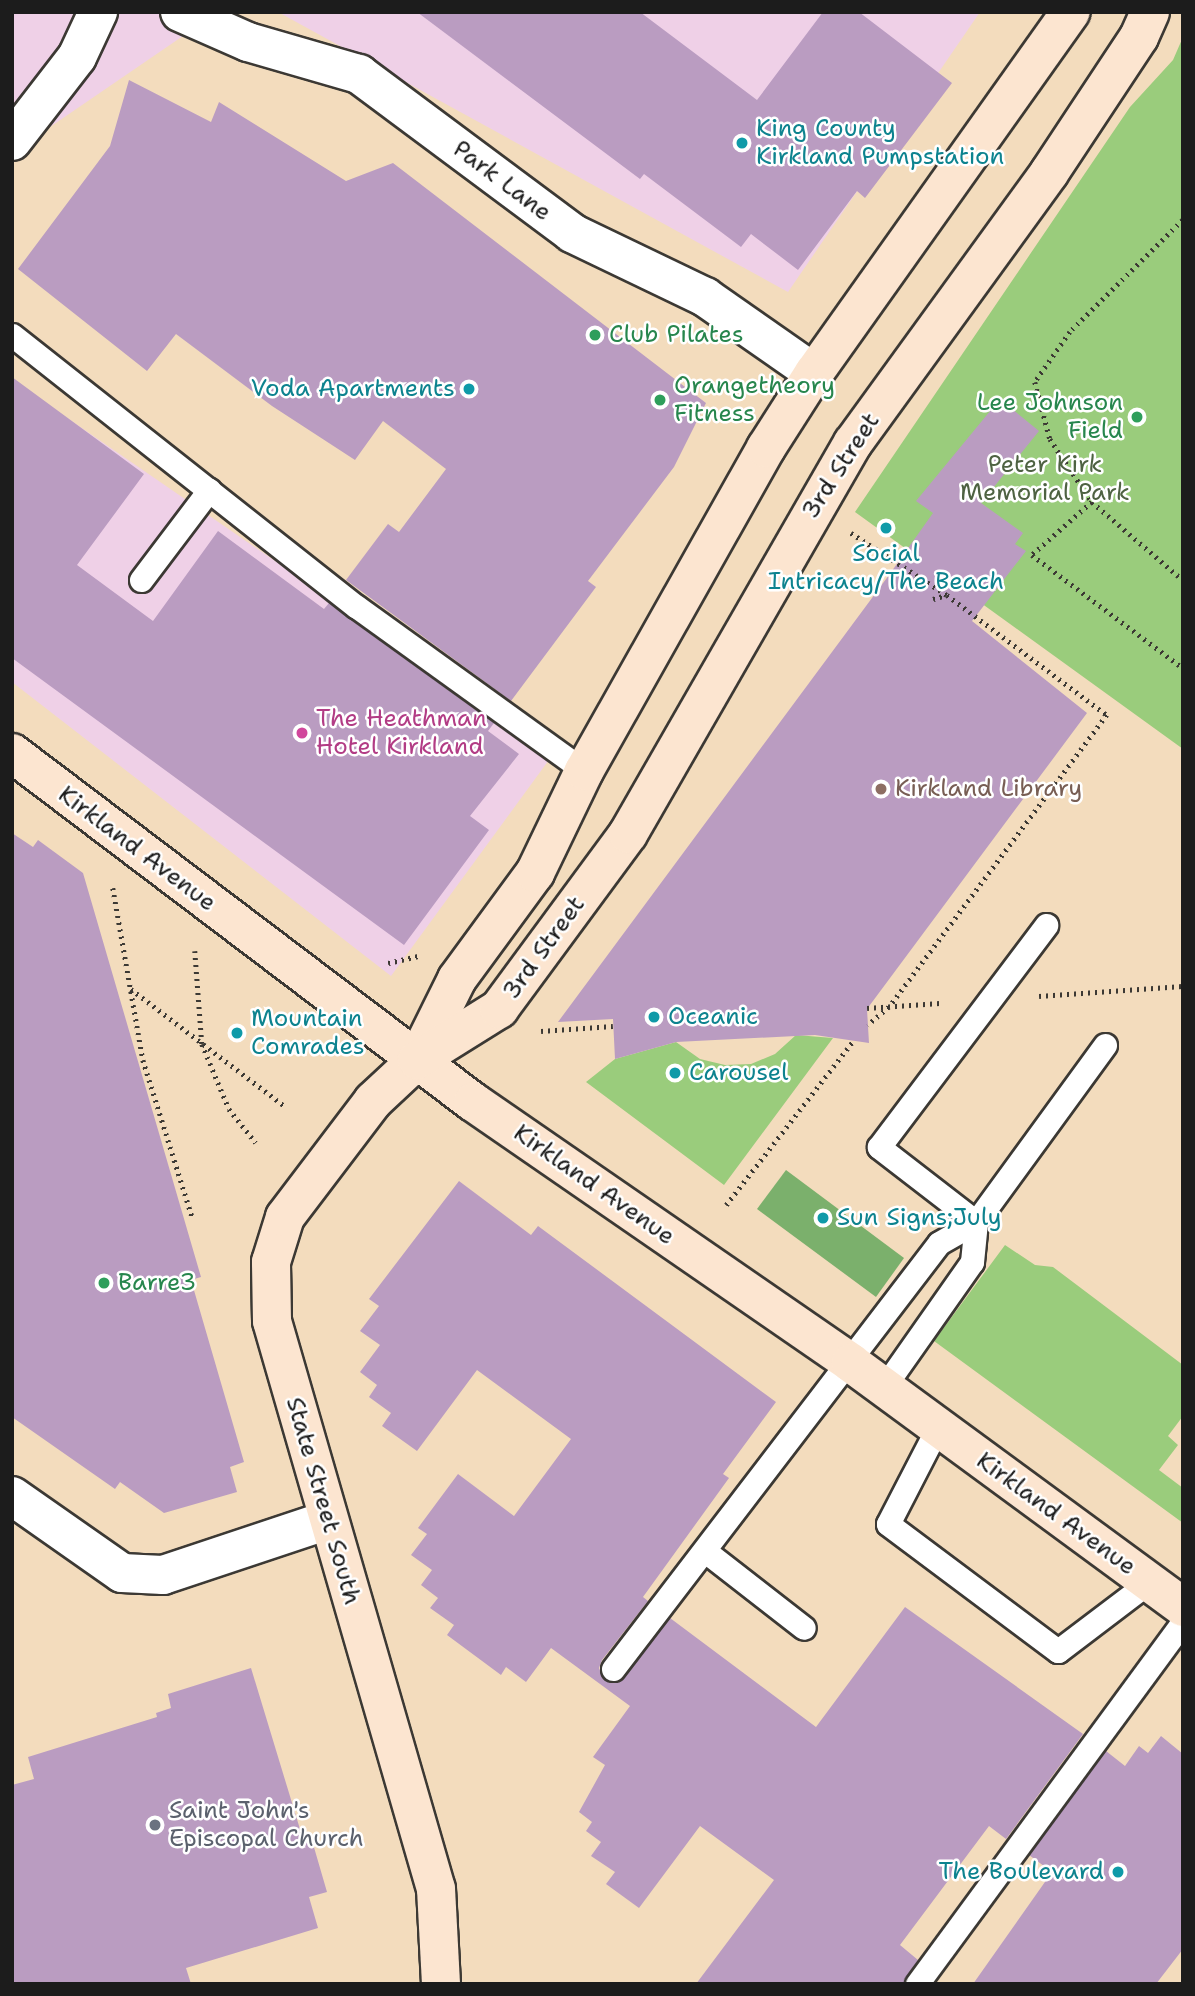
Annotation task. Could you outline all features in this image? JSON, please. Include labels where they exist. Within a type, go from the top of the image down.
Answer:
[{"type":"main road","points":[[417,1060],[457,979],[535,873],[584,771],[759,460],[814,373],[1071,12]]},
{"type":"main road","name":"3rd Street","points":[[417,1060],[499,1009],[628,834],[853,443],[1049,173],[1139,37],[1150,12]]},
{"type":"main road","name":"Kirkland Avenue","points":[[12,753],[417,1060],[884,1387],[1183,1607]]},
{"type":"main road","name":"State Street South","points":[[417,1060],[373,1101],[313,1176],[285,1217],[271,1262],[272,1321],[436,1889],[441,1984]]},
{"type":"street","points":[[12,141],[77,57],[98,12]]},
{"type":"street","name":"Park Lane","points":[[180,12],[248,42],[359,74],[572,233],[705,297],[814,373]]},
{"type":"street","points":[[12,1496],[122,1573],[163,1574],[328,1520]]},
{"type":"lane","points":[[12,335],[356,607],[584,771]]},
{"type":"lane","points":[[141,580],[209,490]]},
{"type":"lane","points":[[976,1223],[878,1147],[1046,925]]},
{"type":"lane","points":[[613,1669],[850,1363],[939,1243],[976,1223],[1105,1045]]},
{"type":"lane","points":[[884,1387],[972,1262],[976,1223]]},
{"type":"lane","points":[[938,1427],[888,1524],[1058,1651],[1149,1583]]},
{"type":"lane","points":[[705,1551],[804,1628]]},
{"type":"lane","points":[[917,1984],[1183,1622]]},
{"type":"path","points":[[1183,219],[1070,332],[1035,382],[1050,439],[1091,502],[1183,580]]},
{"type":"path","points":[[1091,502],[1032,555],[1183,668]]},
{"type":"path","points":[[840,526],[947,595],[1107,715],[889,1007],[868,1026]]},
{"type":"path","points":[[933,599],[947,595]]},
{"type":"path","points":[[113,887],[143,1060],[192,1216]]},
{"type":"path","points":[[195,951],[202,1044],[229,1109],[256,1143]]},
{"type":"path","points":[[388,962],[427,954]]},
{"type":"path","points":[[131,989],[286,1107]]},
{"type":"path","points":[[533,1032],[613,1026]]},
{"type":"path","points":[[726,1205],[853,1041]]},
{"type":"shaded area","points":[[12,12],[218,12],[12,153]]},
{"type":"shaded area","points":[[278,12],[980,12],[788,292]]},
{"type":"shaded area","points":[[12,380],[554,753],[391,976],[12,682]]},
{"type":"green space","name":"Peter Kirk Memorial Park","points":[[1183,37],[1183,749],[855,512],[1130,107],[1173,60]]},
{"type":"green space","points":[[796,1035],[833,1038],[724,1185],[586,1082],[615,1059],[676,1042],[700,1059],[725,1065],[751,1064],[775,1054]]},
{"type":"green space","points":[[786,1170],[904,1258],[876,1297],[757,1209]]},
{"type":"green space","points":[[1005,1245],[1035,1265],[1053,1267],[1183,1365],[1183,1416],[1168,1436],[1178,1445],[1159,1470],[1183,1488],[1183,1523],[934,1341]]},
{"type":"building","points":[[417,12],[640,12],[757,100],[823,12],[859,12],[952,83],[865,198],[857,191],[798,270],[751,234],[741,247],[644,174],[640,179]]},
{"type":"building","name":"Voda Apartments","points":[[129,80],[211,122],[219,102],[346,181],[393,163],[706,403],[674,467],[588,581],[596,587],[511,701],[346,580],[388,524],[399,532],[446,469],[383,421],[355,460],[272,406],[176,334],[147,371],[18,269],[110,146]]},
{"type":"building","name":"The Heathman Hotel Kirkland","points":[[12,377],[144,474],[77,565],[153,621],[218,531],[324,609],[329,603],[494,723],[488,731],[519,754],[470,816],[489,830],[404,945],[12,658]]},
{"type":"building","name":"Kirkland Library","points":[[1000,399],[1039,431],[981,503],[1023,533],[1015,544],[1026,551],[972,621],[1087,713],[867,1009],[869,1043],[815,1035],[676,1042],[615,1059],[613,1019],[558,1022],[933,513],[916,501]]},
{"type":"building","points":[[12,833],[33,847],[38,840],[83,873],[201,1277],[191,1280],[244,1462],[230,1467],[237,1492],[164,1513],[120,1482],[115,1489],[12,1417]]},
{"type":"building","points":[[459,1181],[531,1235],[538,1226],[776,1402],[723,1474],[729,1478],[643,1597],[648,1601],[602,1660],[599,1668],[604,1680],[612,1683],[624,1678],[670,1618],[816,1727],[905,1607],[1083,1734],[1006,1839],[989,1826],[900,1945],[918,1960],[903,1984],[696,1984],[774,1880],[700,1826],[639,1908],[606,1884],[615,1872],[591,1856],[601,1842],[586,1831],[592,1822],[579,1812],[605,1765],[593,1757],[630,1706],[551,1648],[526,1682],[506,1667],[501,1675],[447,1635],[454,1625],[430,1608],[438,1598],[421,1585],[432,1570],[411,1555],[427,1534],[418,1528],[458,1474],[514,1516],[571,1439],[477,1370],[417,1451],[382,1426],[391,1413],[369,1397],[377,1385],[360,1372],[380,1345],[360,1331],[379,1306],[369,1299]]},
{"type":"building","name":"Saint John's Episcopal Church","points":[[251,1668],[303,1839],[311,1837],[327,1892],[309,1897],[318,1928],[186,1968],[191,1984],[12,1984],[12,1785],[34,1779],[28,1757],[157,1717],[156,1713],[171,1708],[168,1694]]},
{"type":"building","name":"The Boulevard","points":[[1161,1736],[1183,1754],[1183,1949],[1156,1984],[973,1984],[1052,1872],[1029,1855],[1106,1751],[1125,1766],[1139,1746],[1148,1753]]},
{"type":"place","name":"King County Kirkland Pumpstation","points":[[742,143]]},
{"type":"place","name":"Club Pilates","points":[[595,335]]},
{"type":"place","name":"Voda Apartments","points":[[469,389]]},
{"type":"place","name":"Orangetheory Fitness","points":[[660,400]]},
{"type":"place","name":"Lee Johnson Field","points":[[1137,417]]},
{"type":"place","name":"Social Intricacy/The Beach","points":[[886,528]]},
{"type":"place","name":"The Heathman Hotel Kirkland","points":[[302,733]]},
{"type":"place","name":"Kirkland Library","points":[[881,789]]},
{"type":"place","name":"Oceanic","points":[[654,1017]]},
{"type":"place","name":"Mountain Comrades","points":[[237,1033]]},
{"type":"place","name":"Carousel","points":[[675,1073]]},
{"type":"place","name":"Sun Signs;July","points":[[823,1218]]},
{"type":"place","name":"Barre3","points":[[104,1283]]},
{"type":"place","name":"Saint John's Episcopal Church","points":[[155,1825]]},
{"type":"place","name":"The Boulevard","points":[[1118,1872]]}]
